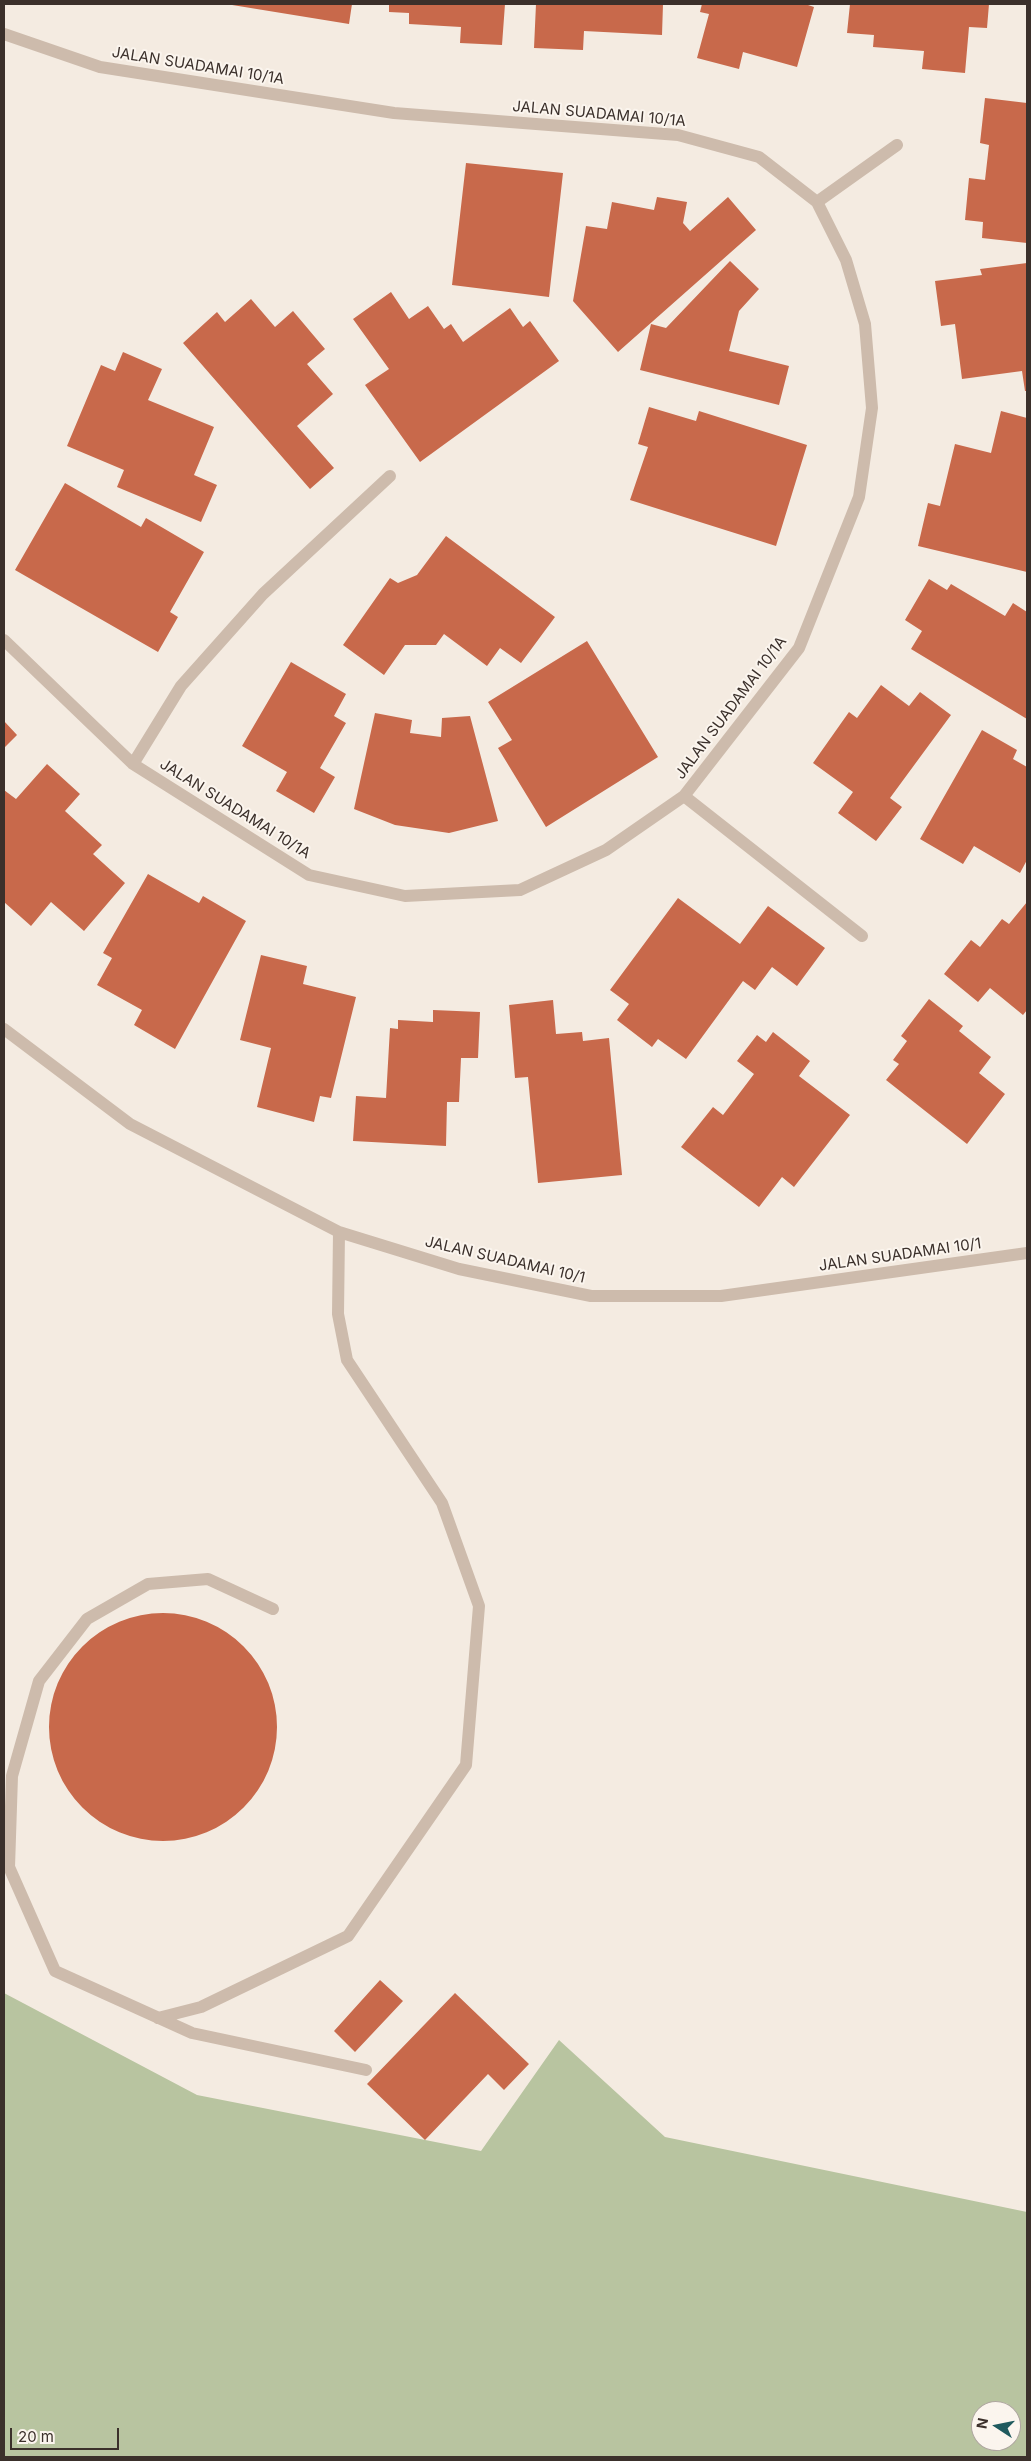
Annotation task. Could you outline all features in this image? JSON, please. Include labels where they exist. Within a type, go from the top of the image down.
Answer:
[{"type":"street","name":"JALAN SUADAMAI 10/1A","points":[[4,34],[100,67],[394,113],[678,135],[759,157],[817,202],[846,260],[865,324],[872,408],[859,497],[799,648],[684,796],[606,850],[520,890],[405,896],[309,875],[133,764],[4,640]]},
{"type":"street","points":[[817,202],[897,145]]},
{"type":"street","points":[[133,764],[181,686],[219,643],[263,594],[390,476]]},
{"type":"street","points":[[684,796],[862,936]]},
{"type":"street","name":"JALAN SUADAMAI 10/1","points":[[4,1029],[130,1124],[339,1232],[459,1269],[591,1296],[721,1296],[1027,1253]]},
{"type":"street","points":[[158,2018],[201,2007],[348,1936],[466,1765],[479,1606],[442,1503],[347,1360],[338,1314],[339,1232]]},
{"type":"street","points":[[273,1609],[208,1579],[148,1584],[87,1619],[39,1681],[12,1776],[9,1867],[55,1972],[192,2033],[366,2070]]},
{"type":"green space","points":[[4,1993],[197,2095],[481,2151],[559,2040],[665,2137],[1027,2212],[1027,2457],[4,2457]]},
{"type":"building","points":[[226,4],[352,4],[349,24]]},
{"type":"building","points":[[389,4],[505,4],[502,45],[460,43],[461,27],[409,24],[409,13],[389,12]]},
{"type":"building","points":[[536,4],[663,4],[662,35],[584,31],[583,50],[534,48]]},
{"type":"building","points":[[702,4],[805,4],[814,7],[797,67],[743,52],[739,69],[697,58],[709,14],[700,12]]},
{"type":"building","points":[[850,4],[989,4],[987,28],[969,27],[965,73],[922,69],[924,51],[873,47],[874,35],[847,33]]},
{"type":"building","points":[[985,98],[1027,103],[1027,243],[982,238],[983,222],[965,220],[969,178],[985,180],[989,145],[980,143]]},
{"type":"building","points":[[466,163],[563,173],[549,297],[452,285]]},
{"type":"building","points":[[657,197],[687,202],[683,223],[690,231],[728,197],[756,230],[618,352],[573,301],[586,226],[607,229],[612,202],[654,210]]},
{"type":"building","points":[[730,261],[759,289],[739,311],[729,351],[789,366],[779,405],[640,370],[651,324],[666,328]]},
{"type":"building","points":[[1027,263],[1027,391],[1025,391],[1022,371],[962,379],[955,324],[941,326],[935,281],[982,275],[980,269]]},
{"type":"building","points":[[391,292],[409,319],[428,306],[444,329],[451,324],[463,342],[510,308],[523,327],[530,321],[559,361],[420,462],[365,385],[389,369],[353,319]]},
{"type":"building","points":[[251,299],[275,327],[293,311],[325,349],[307,364],[333,394],[297,426],[334,468],[310,489],[183,343],[217,312],[225,322]]},
{"type":"building","points":[[123,352],[162,369],[148,400],[214,427],[194,475],[217,485],[201,522],[117,487],[124,470],[67,446],[101,365],[115,371]]},
{"type":"building","points":[[649,407],[696,421],[699,411],[807,445],[776,546],[630,500],[648,447],[638,444]]},
{"type":"building","points":[[1001,411],[1027,418],[1027,572],[918,546],[928,503],[940,506],[955,444],[991,453]]},
{"type":"building","points":[[65,483],[141,527],[146,518],[204,552],[170,612],[178,617],[158,652],[15,570]]},
{"type":"building","points":[[446,536],[555,617],[521,663],[500,648],[487,666],[444,634],[436,645],[405,645],[384,675],[343,645],[390,578],[398,583],[417,575]]},
{"type":"building","points":[[929,579],[947,590],[951,584],[1005,616],[1013,603],[1027,612],[1027,719],[911,649],[922,631],[905,620]]},
{"type":"building","points":[[587,641],[658,757],[546,827],[498,748],[512,740],[488,702]]},
{"type":"building","points":[[291,662],[346,694],[334,716],[346,723],[320,768],[335,777],[314,813],[276,791],[287,772],[242,746]]},
{"type":"building","points":[[881,685],[909,706],[920,692],[951,715],[890,798],[902,807],[876,841],[838,813],[853,792],[813,763],[849,712],[857,718]]},
{"type":"building","points":[[375,713],[412,720],[410,733],[441,737],[442,718],[470,716],[498,821],[449,833],[395,825],[354,809]]},
{"type":"building","points":[[4,721],[17,735],[4,748]]},
{"type":"building","points":[[982,730],[1017,750],[1013,759],[1027,767],[1027,860],[1020,873],[974,846],[963,864],[920,839]]},
{"type":"building","points":[[47,764],[80,794],[65,811],[102,845],[93,854],[125,883],[84,931],[51,902],[31,926],[4,902],[4,790],[16,799]]},
{"type":"building","points":[[148,874],[199,903],[203,896],[246,921],[175,1049],[134,1025],[142,1010],[97,985],[112,958],[103,953]]},
{"type":"building","points":[[678,898],[740,944],[768,906],[825,948],[797,986],[772,967],[755,990],[743,981],[686,1059],[658,1039],[652,1047],[617,1020],[629,1004],[610,990]]},
{"type":"building","points":[[1027,902],[1027,1010],[1023,1015],[990,988],[978,1002],[944,974],[971,940],[980,947],[1002,919],[1009,924]]},
{"type":"building","points":[[261,955],[307,966],[303,984],[356,997],[331,1098],[320,1096],[314,1122],[257,1107],[271,1048],[240,1040]]},
{"type":"building","points":[[929,999],[963,1026],[959,1031],[991,1057],[979,1073],[1005,1094],[967,1144],[886,1080],[899,1064],[893,1060],[907,1041],[901,1036]]},
{"type":"building","points":[[553,1000],[556,1034],[582,1032],[583,1041],[609,1038],[622,1175],[538,1183],[528,1077],[515,1078],[509,1005]]},
{"type":"building","points":[[433,1010],[480,1012],[478,1058],[461,1058],[459,1102],[447,1102],[446,1146],[353,1141],[356,1096],[386,1098],[390,1028],[398,1029],[398,1020],[433,1022]]},
{"type":"building","points":[[773,1032],[810,1061],[799,1076],[850,1115],[794,1187],[782,1177],[759,1207],[681,1147],[713,1107],[723,1115],[754,1074],[737,1061],[757,1035],[766,1042]]},
{"type":"building","points":[[152,1613],[174,1613],[207,1621],[227,1632],[244,1646],[258,1663],[269,1683],[277,1716],[275,1749],[269,1771],[258,1791],[244,1808],[227,1822],[207,1833],[174,1841],[152,1841],[119,1833],[109,1828],[90,1815],[75,1800],[57,1771],[49,1738],[49,1716],[57,1683],[62,1673],[75,1654],[90,1639],[119,1621]]},
{"type":"building","points":[[380,1980],[403,2001],[355,2052],[334,2031]]},
{"type":"building","points":[[455,1993],[529,2064],[504,2090],[488,2074],[425,2140],[367,2084]]}]
